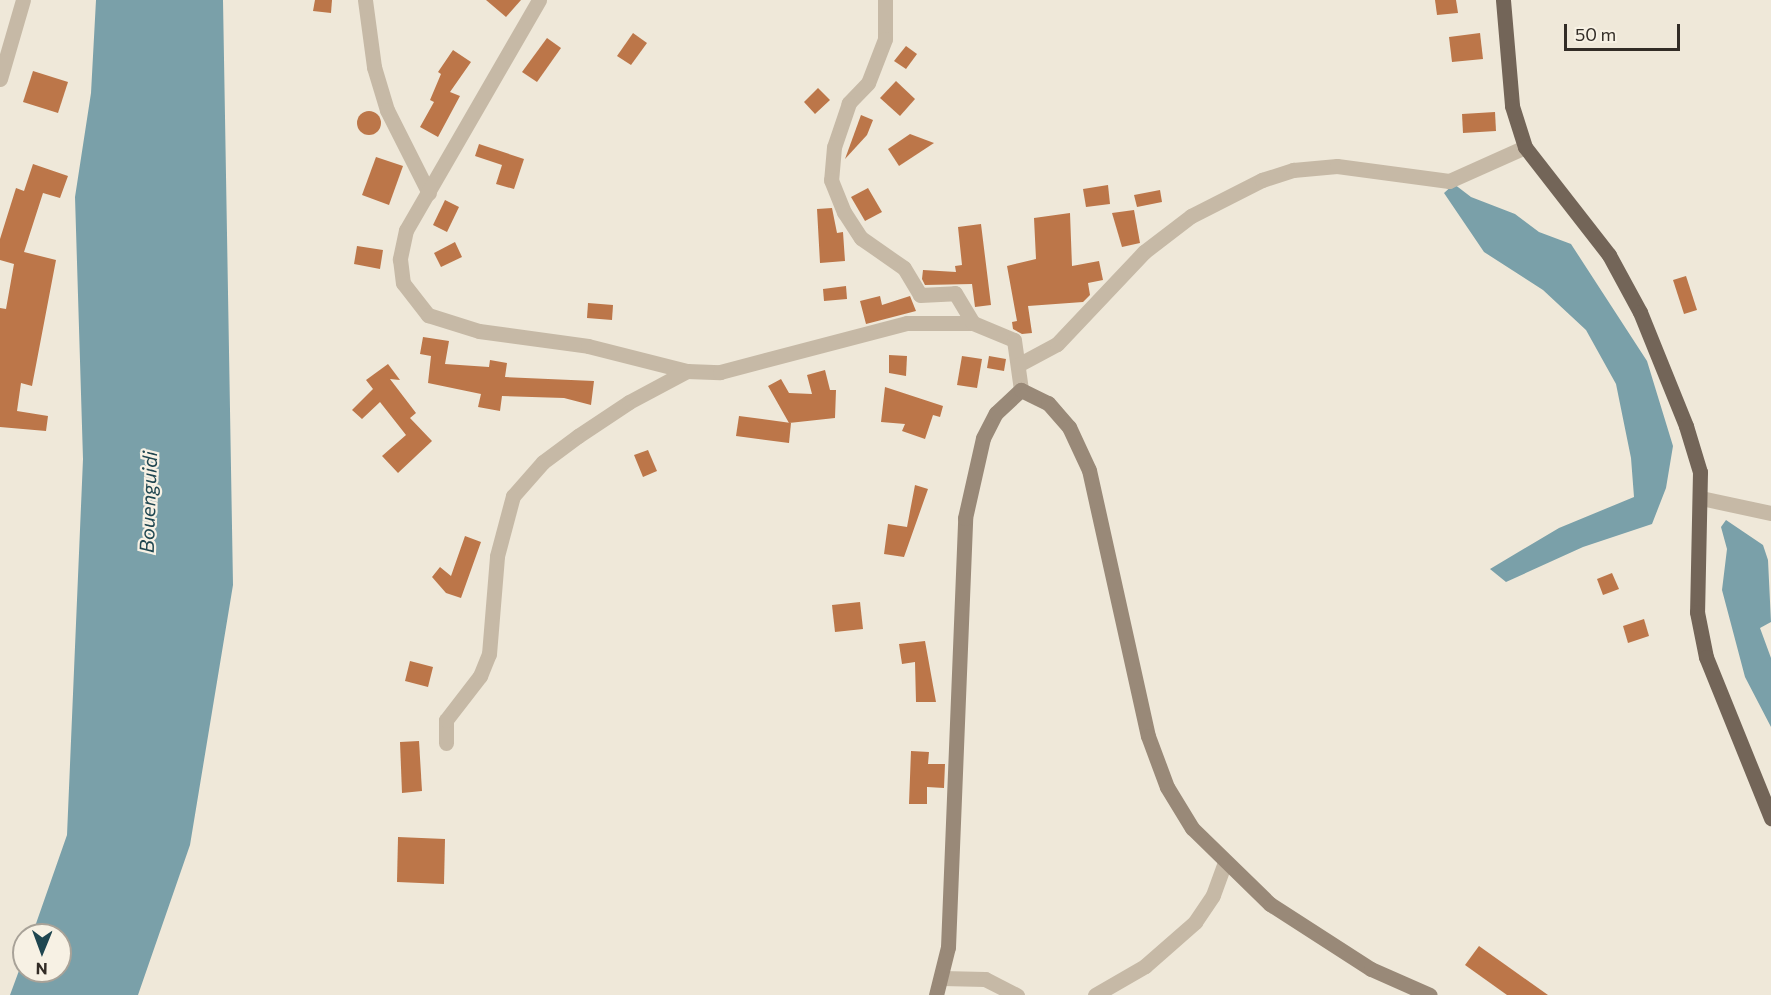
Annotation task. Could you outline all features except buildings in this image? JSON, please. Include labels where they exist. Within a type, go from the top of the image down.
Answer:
[{"type":"main road","points":[[1503,0],[1512,106],[1525,147],[1602,246],[1640,312],[1686,426],[1700,472],[1701,498],[1696,578],[1706,657],[1771,818]]},
{"type":"main road","points":[[936,995],[942,978],[958,764],[965,518],[983,438],[996,413],[1021,390],[1048,403],[1069,427],[1083,454],[1148,736],[1167,787],[1192,828],[1224,864],[1306,929],[1371,969],[1430,995]]},
{"type":"street","points":[[0,79],[23,0]]},
{"type":"street","points":[[365,0],[374,67],[387,110],[429,193]]},
{"type":"street","points":[[539,0],[406,230],[400,259],[403,283],[428,315],[479,331],[588,346],[687,371],[720,372],[758,366],[907,323],[973,322],[1014,340],[1021,390]]},
{"type":"street","points":[[885,0],[885,39],[868,83],[849,103],[834,147],[831,180],[844,212],[861,238],[904,268],[920,295],[956,293],[973,322]]},
{"type":"street","points":[[1018,365],[1058,344],[1153,245],[1191,216],[1262,180],[1293,170],[1337,166],[1449,181],[1525,147]]},
{"type":"street","points":[[446,743],[446,720],[480,676],[489,654],[495,567],[513,496],[543,462],[578,435],[687,371]]},
{"type":"street","points":[[1701,498],[1771,513]]},
{"type":"street","points":[[1095,995],[1145,966],[1195,922],[1213,895],[1224,864]]},
{"type":"street","points":[[942,978],[985,979],[1017,995]]},
{"type":"water","name":"Bouenguidi","points":[[96,0],[223,0],[233,585],[190,845],[138,995],[10,995],[14,983],[72,983],[72,923],[36,923],[67,835],[83,459],[75,197],[91,93]]},
{"type":"water","points":[[1454,184],[1471,197],[1515,214],[1539,232],[1571,244],[1647,361],[1673,446],[1666,488],[1652,524],[1583,547],[1506,582],[1490,569],[1559,528],[1634,497],[1631,458],[1616,384],[1586,330],[1543,290],[1484,252],[1444,193]]},
{"type":"water","points":[[1726,520],[1763,545],[1768,560],[1771,622],[1760,628],[1771,658],[1771,727],[1745,677],[1722,590],[1727,549],[1721,527]]}]
